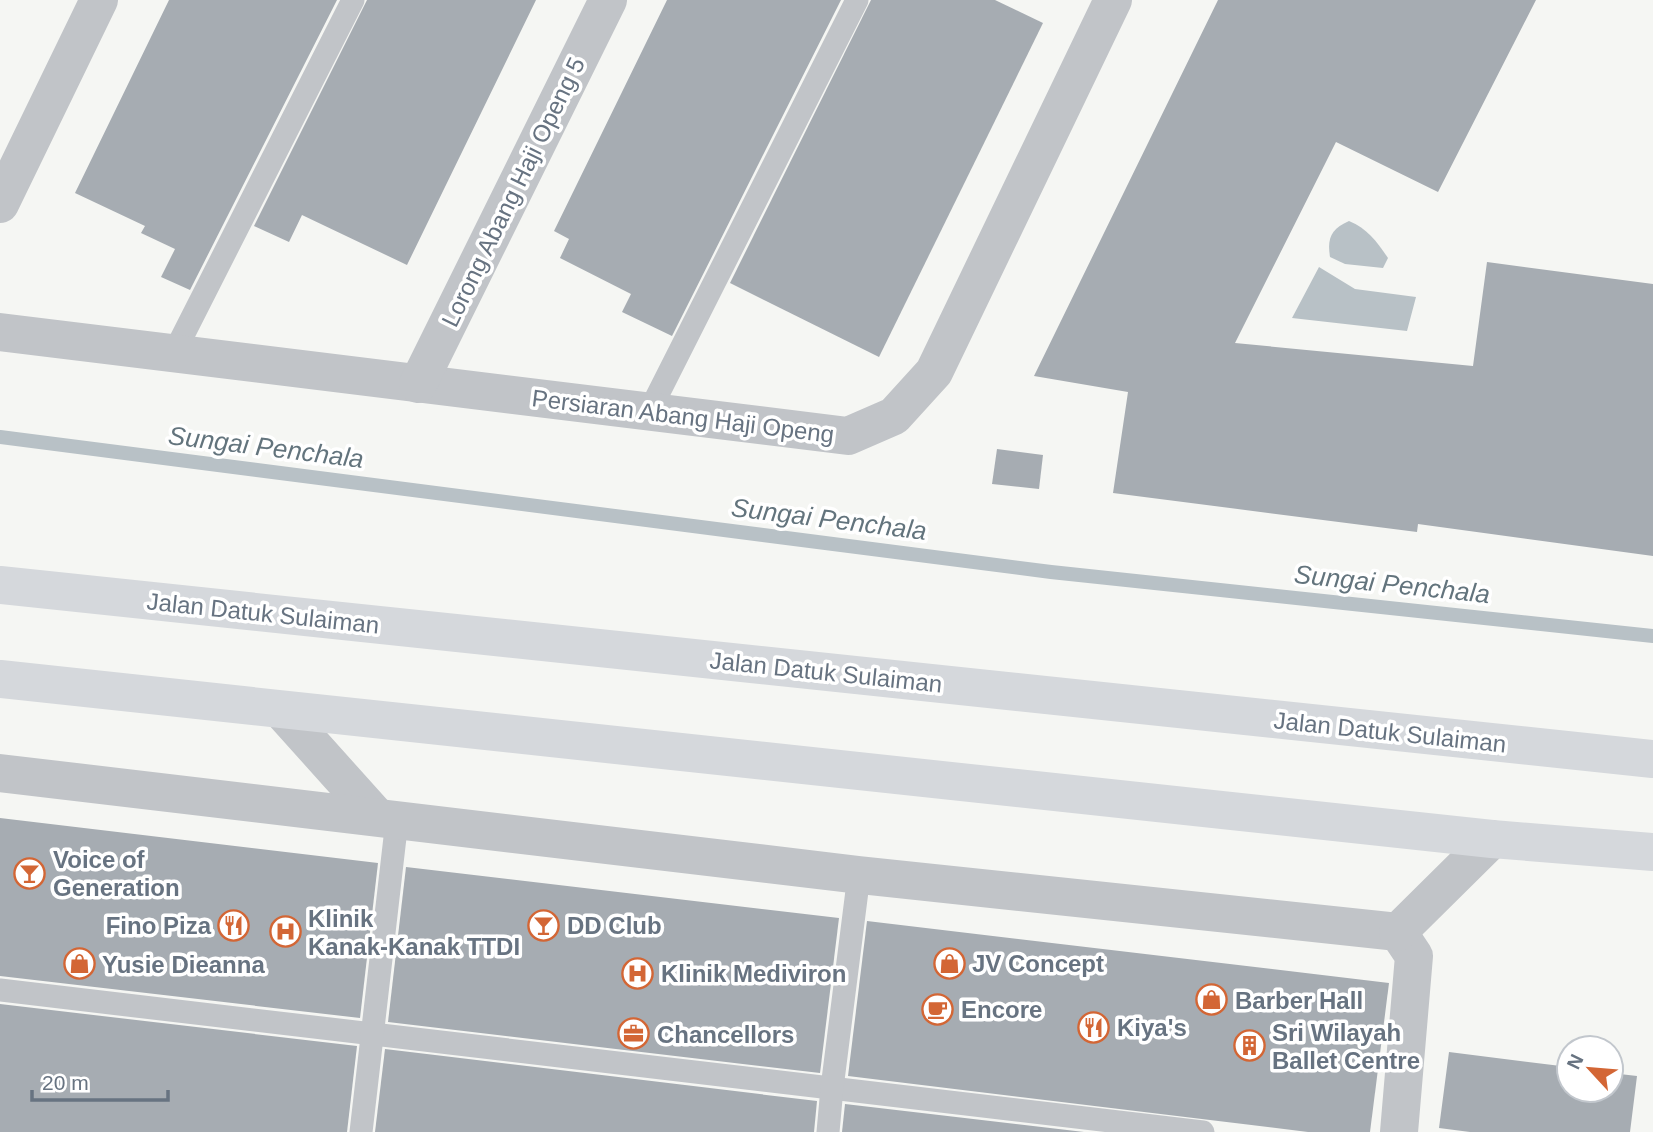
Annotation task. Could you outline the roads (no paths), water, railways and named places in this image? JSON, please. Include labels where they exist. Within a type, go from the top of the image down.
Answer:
[{"type":"main road","name":"Jalan Datuk Sulaiman","points":[[0,585],[1653,759]]},
{"type":"main road","points":[[0,679],[1492,839],[1653,852]]},
{"type":"main road","points":[[1615,849],[1653,868]]},
{"type":"street","points":[[0,204],[99,0]]},
{"type":"street","name":"Lorong Abang Haji Openg 5","points":[[418,384],[608,0]]},
{"type":"street","name":"Persiaran Abang Haji Openg","points":[[0,332],[848,436],[894,416],[934,372],[1113,0]]},
{"type":"street","points":[[281,710],[387,819]]},
{"type":"street","points":[[0,773],[859,875],[1398,932],[1415,956],[1399,1132]]},
{"type":"street","points":[[1398,932],[1492,839]]},
{"type":"lane","points":[[174,353],[353,0]]},
{"type":"lane","points":[[649,412],[857,0]]},
{"type":"lane","points":[[361,1132],[373,1034],[387,819]]},
{"type":"lane","points":[[828,1132],[859,875]]},
{"type":"lane","points":[[0,990],[1203,1132]]},
{"type":"waterway","name":"Sungai Penchala","points":[[0,437],[1051,572],[1653,636]]},
{"type":"place","name":"Voice of Generation","points":[[30,873]]},
{"type":"place","name":"Fino Piza","points":[[234,925]]},
{"type":"place","name":"DD Club","points":[[544,925]]},
{"type":"place","name":"Klinik Kanak-Kanak TTDI","points":[[285,932]]},
{"type":"place","name":"JV Concept","points":[[949,963]]},
{"type":"place","name":"Yusie Dieanna","points":[[79,964]]},
{"type":"place","name":"Klinik Mediviron","points":[[638,973]]},
{"type":"place","name":"Barber Hall","points":[[1212,1000]]},
{"type":"place","name":"Encore","points":[[938,1009]]},
{"type":"place","name":"Kiya's","points":[[1094,1027]]},
{"type":"place","name":"Chancellors","points":[[634,1034]]},
{"type":"place","name":"Sri Wilayah Ballet Centre","points":[[1249,1046]]}]
